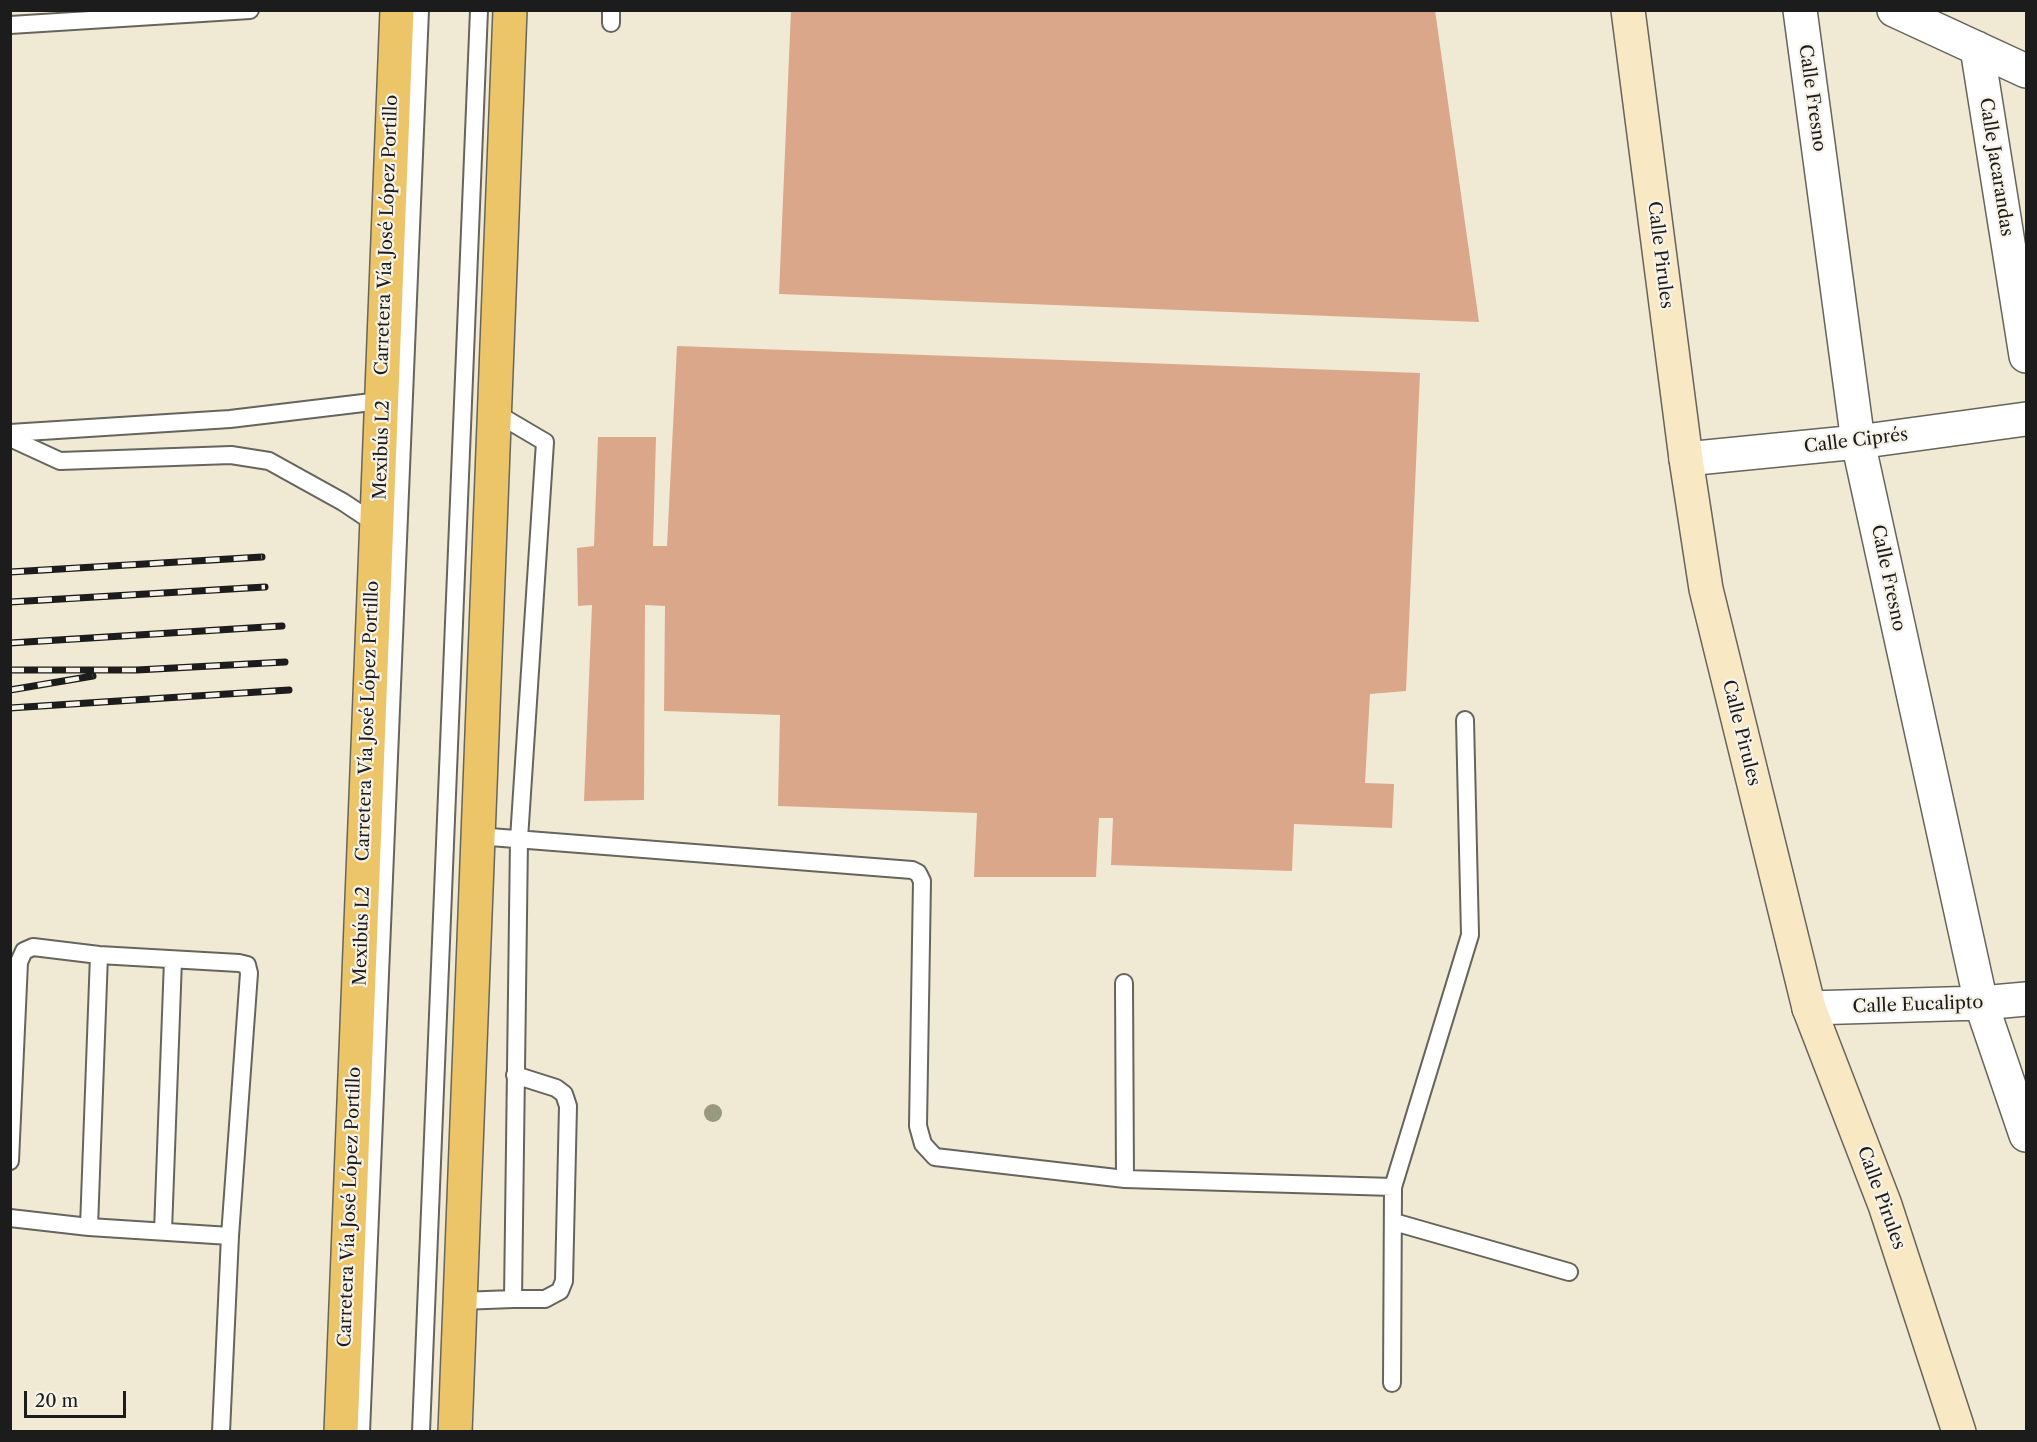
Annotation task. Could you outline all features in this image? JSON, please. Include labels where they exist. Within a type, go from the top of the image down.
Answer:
[{"type":"main road","name":"Carretera Vía José López Portillo","points":[[341,1431],[397,10]]},
{"type":"main road","points":[[455,1431],[510,10]]},
{"type":"main road","name":"Calle Pirules","points":[[1629,10],[1686,459],[1706,589],[1809,1008],[1885,1205],[1959,1431]]},
{"type":"street","name":"Calle Fresno","points":[[1800,10],[1858,442],[1981,1003],[2026,1135]]},
{"type":"street","points":[[1894,10],[2026,71]]},
{"type":"street","name":"Calle Jacarandas","points":[[1977,48],[2026,356]]},
{"type":"street","name":"Calle Ciprés","points":[[1686,459],[1858,442],[2026,419]]},
{"type":"street","name":"Calle Eucalipto","points":[[1809,1008],[1981,1003],[2026,999]]},
{"type":"lane","points":[[10,25],[249,10]]},
{"type":"lane","name":"Mexibús L2","points":[[361,1431],[420,10]]},
{"type":"lane","points":[[421,1431],[479,10]]},
{"type":"lane","points":[[10,435],[230,419],[380,401]]},
{"type":"lane","points":[[494,412],[545,441],[519,839],[513,1299]]},
{"type":"lane","points":[[10,435],[60,461],[231,455],[269,461],[343,502],[376,524]]},
{"type":"lane","points":[[1392,1383],[1393,1187],[1470,935],[1465,720]]},
{"type":"lane","points":[[477,836],[912,870],[918,873],[922,882],[918,1126],[923,1144],[935,1156],[1125,1179],[1393,1187]]},
{"type":"lane","points":[[10,1161],[19,962],[24,951],[33,947],[99,955],[247,965],[249,973],[231,1236],[221,1431]]},
{"type":"lane","points":[[89,1227],[99,955]]},
{"type":"lane","points":[[163,1232],[173,960]]},
{"type":"lane","points":[[1124,983],[1125,1179]]},
{"type":"lane","points":[[460,1301],[545,1299],[560,1291],[564,1281],[568,1106],[564,1094],[556,1088],[515,1075]]},
{"type":"lane","points":[[10,1218],[89,1227],[231,1236]]},
{"type":"lane","points":[[1394,1222],[1569,1272]]},
{"type":"building","points":[[791,10],[1435,10],[1479,322],[779,294]]},
{"type":"building","points":[[677,346],[1420,373],[1406,691],[1370,694],[1365,783],[1394,784],[1392,828],[1294,824],[1292,871],[1111,865],[1113,818],[1099,818],[1096,877],[974,877],[977,813],[778,806],[780,715],[664,711],[665,606],[645,605],[644,800],[584,801],[592,605],[578,606],[577,548],[594,546],[598,437],[656,437],[653,546],[667,546]]},
{"type":"railway","points":[[10,572],[262,557]]},
{"type":"railway","points":[[10,602],[265,587]]},
{"type":"railway","points":[[10,643],[282,626]]},
{"type":"railway","points":[[10,670],[137,670],[285,662]]},
{"type":"railway","points":[[10,690],[93,676]]},
{"type":"railway","points":[[10,708],[289,690]]}]
